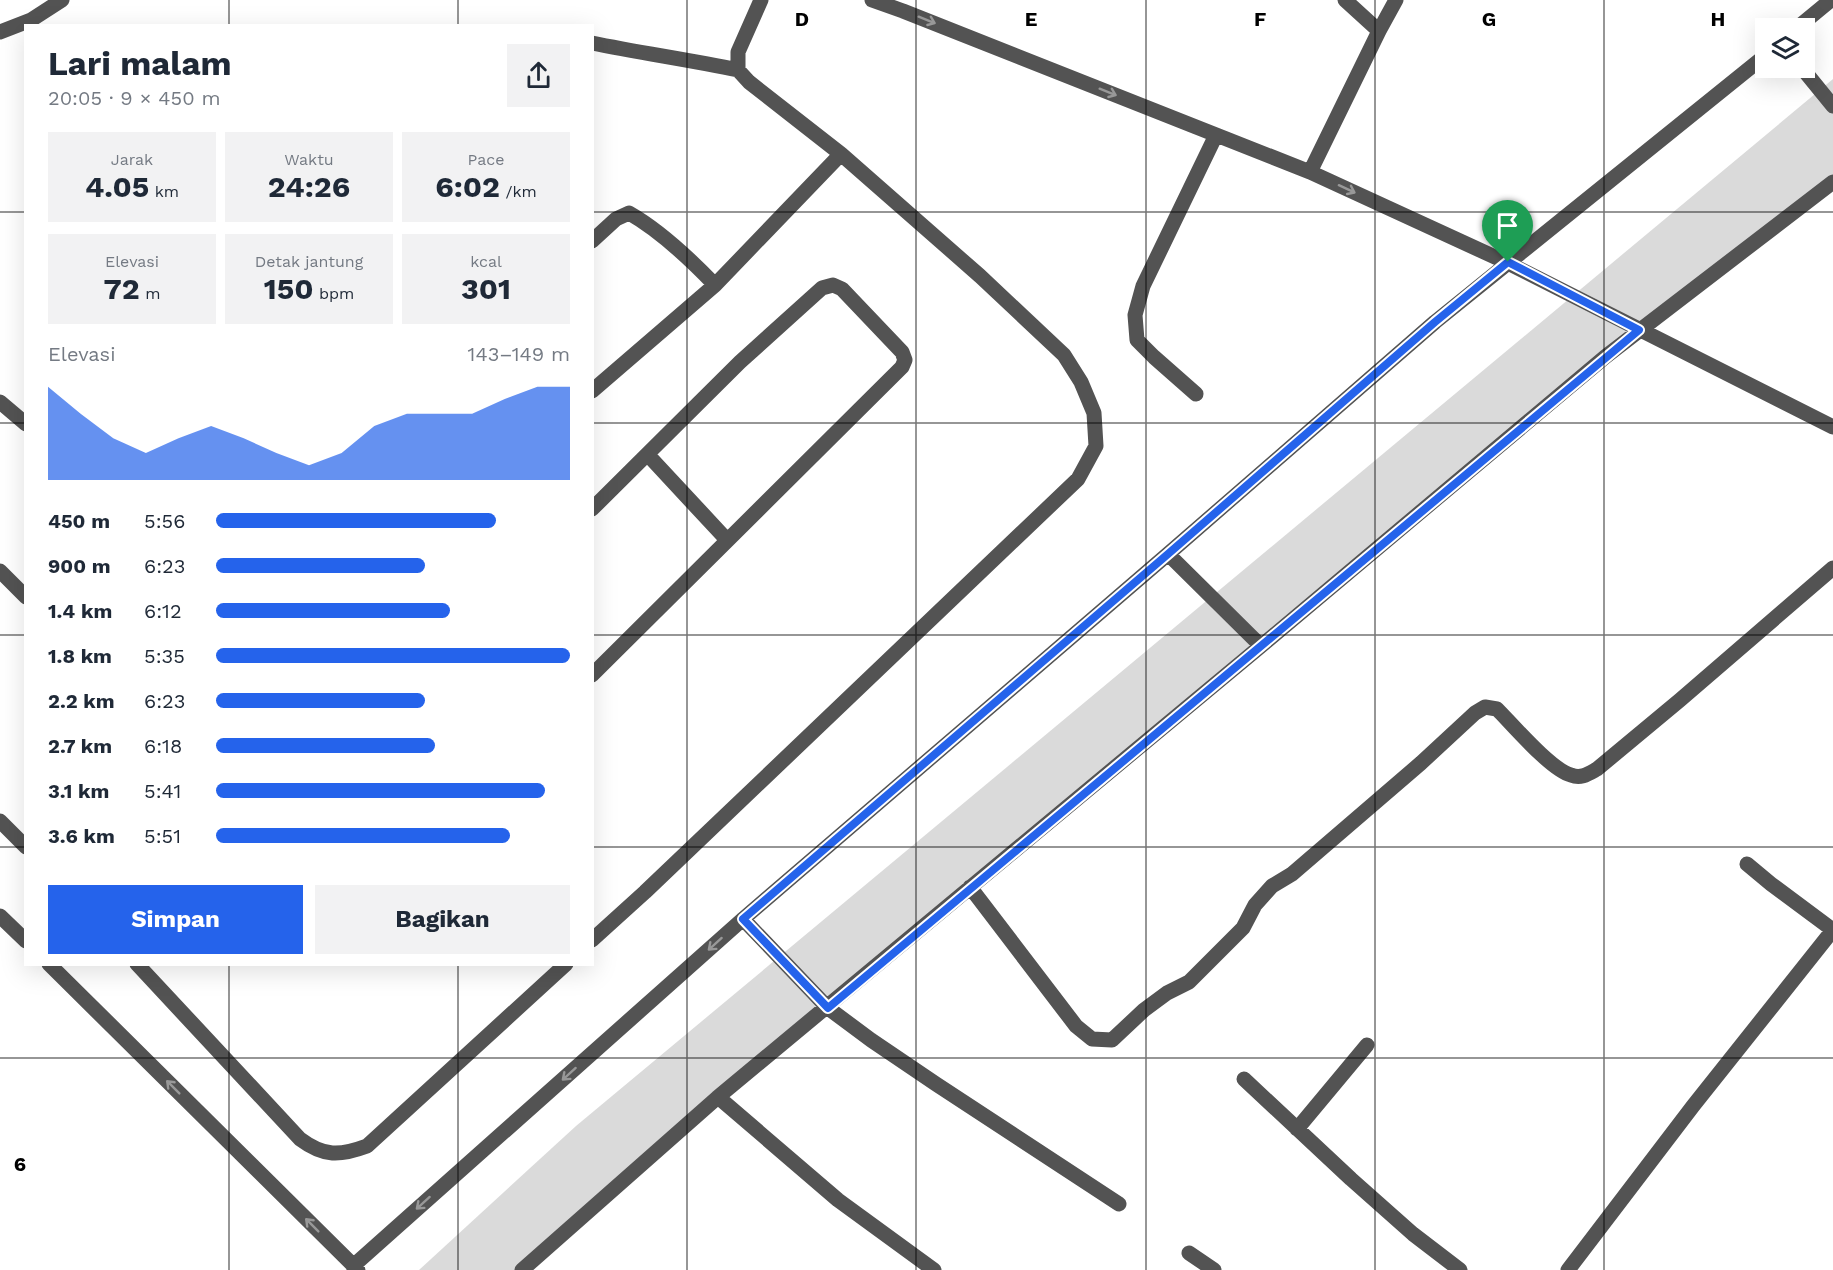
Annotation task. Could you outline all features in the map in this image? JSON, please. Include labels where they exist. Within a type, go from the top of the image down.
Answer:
[{"type":"street","points":[[0,32],[31,20],[62,0]]},
{"type":"street","points":[[738,70],[738,52],[761,0]]},
{"type":"street","points":[[872,0],[903,10],[1310,172],[1508,262],[1634,334],[1833,427]]},
{"type":"street","points":[[1345,0],[1379,31]]},
{"type":"street","points":[[1310,172],[1396,0]]},
{"type":"street","points":[[1809,18],[1830,0]]},
{"type":"street","points":[[594,44],[738,70],[749,82],[841,154],[980,276],[1064,355],[1081,382],[1094,413],[1096,446],[1078,479],[654,884],[594,938]]},
{"type":"street","points":[[51,966],[356,1268],[743,919],[1435,322],[1755,64]]},
{"type":"street","points":[[1810,78],[1833,106]]},
{"type":"street","points":[[1196,394],[1137,340],[1135,315],[1143,286],[1216,135]]},
{"type":"street","points":[[594,389],[716,285],[841,154]]},
{"type":"street","points":[[522,1270],[718,1097],[828,1008],[1605,357],[1833,182]]},
{"type":"street","points":[[594,239],[616,219],[629,213],[648,224],[716,285]]},
{"type":"street","points":[[594,507],[740,362],[822,288],[833,285],[842,289],[902,352],[905,360],[902,367],[594,673]]},
{"type":"street","points":[[0,402],[24,422]]},
{"type":"street","points":[[648,455],[727,540]]},
{"type":"street","points":[[1168,554],[1261,646]]},
{"type":"street","points":[[970,887],[1076,1026],[1092,1039],[1112,1040],[1144,1010],[1167,993],[1189,982],[1243,928],[1255,905],[1272,886],[1292,874],[1421,763],[1474,713],[1485,707],[1497,709],[1555,767],[1571,776],[1584,776],[1597,769],[1680,700],[1833,568]]},
{"type":"street","points":[[0,571],[24,595]]},
{"type":"street","points":[[0,821],[24,845]]},
{"type":"street","points":[[1568,1270],[1693,1106],[1833,930],[1747,864]]},
{"type":"street","points":[[0,916],[24,939]]},
{"type":"street","points":[[743,919],[828,1008],[908,1065],[1119,1204]]},
{"type":"street","points":[[139,966],[300,1139],[312,1149],[346,1154],[367,1146],[564,966]]},
{"type":"street","points":[[1297,1129],[1366,1045]]},
{"type":"street","points":[[1244,1079],[1413,1234],[1460,1270]]},
{"type":"street","points":[[718,1097],[838,1200],[934,1270]]},
{"type":"street","points":[[1188,1253],[1214,1270]]},
{"type":"shaded area","points":[[1833,79],[1833,177],[520,1270],[419,1270],[576,1126]]},
{"type":"route","points":[[1508,262],[1639,330],[828,1008],[743,919],[1435,322],[1508,262]]}]
